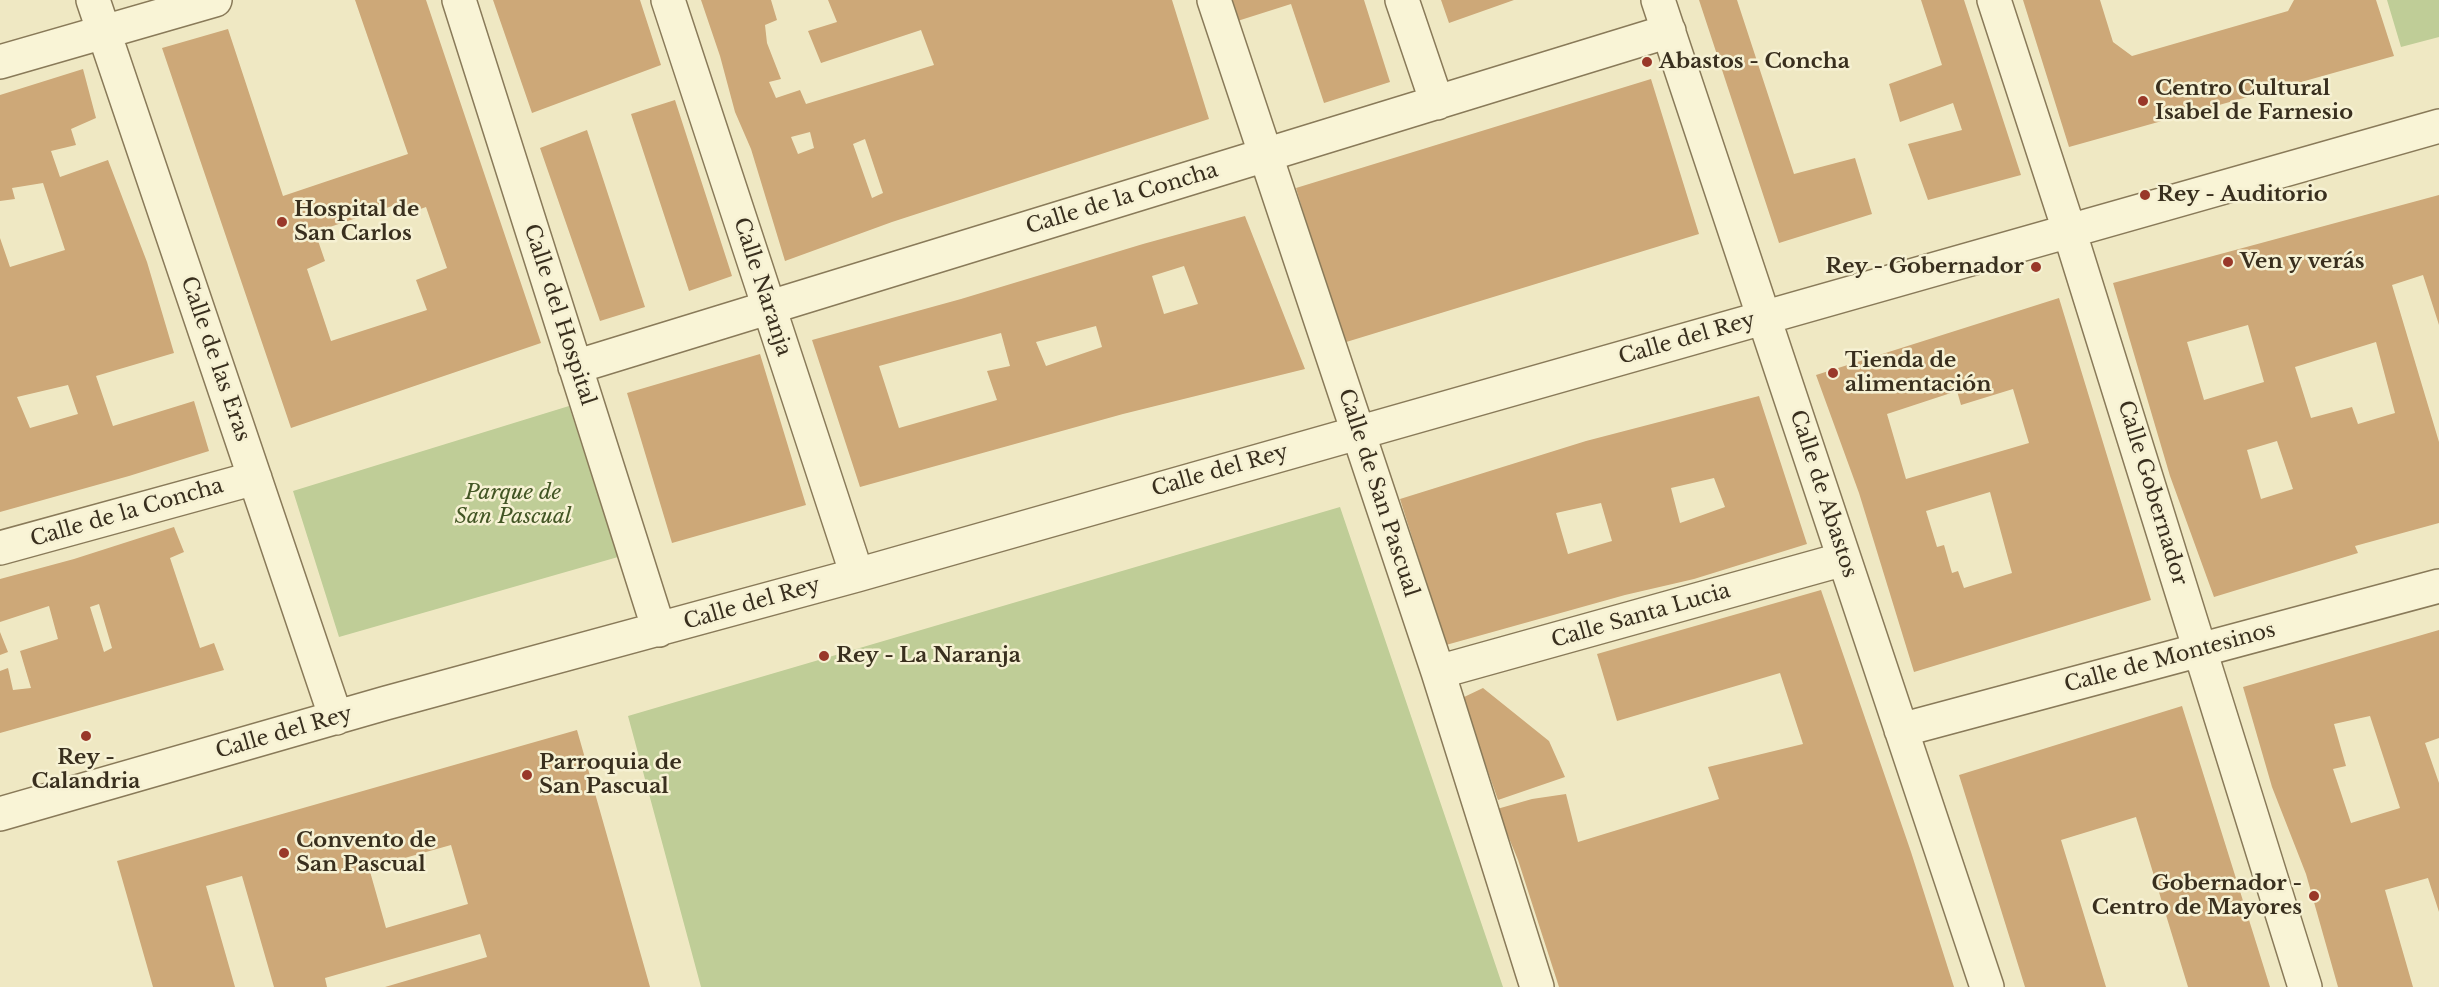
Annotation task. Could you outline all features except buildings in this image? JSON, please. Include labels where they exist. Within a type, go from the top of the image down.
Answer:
[{"type":"street","name":"Calle de las Eras","points":[[93,0],[336,718]]},
{"type":"street","points":[[0,62],[215,0]]},
{"type":"street","name":"Calle del Hospital","points":[[459,0],[659,630]]},
{"type":"street","name":"Calle Naranja","points":[[668,0],[857,575]]},
{"type":"street","name":"Calle de San Pascual","points":[[1214,0],[1438,672],[1537,987]]},
{"type":"street","points":[[1402,0],[1437,103]]},
{"type":"street","name":"Calle de Abastos","points":[[1658,0],[1987,987]]},
{"type":"street","name":"Calle Gobernador","points":[[1994,0],[2070,230],[2305,987]]},
{"type":"street","name":"Calle de la Concha","points":[[576,367],[1669,31]]},
{"type":"street","name":"Calle del Rey","points":[[0,814],[336,718],[857,575],[2439,126]]},
{"type":"street","name":"Calle de la Concha","points":[[0,548],[255,478]]},
{"type":"street","name":"Calle Santa Lucia","points":[[1438,672],[1844,559]]},
{"type":"street","name":"Calle de Montesinos","points":[[1901,730],[2439,585]]},
{"type":"green space","points":[[2387,0],[2439,0],[2439,37],[2401,47]]},
{"type":"green space","name":"Parque de San Pascual","points":[[569,406],[618,557],[339,637],[293,491]]},
{"type":"green space","points":[[1340,507],[1503,987],[701,987],[628,716]]},
{"type":"place","name":"Abastos - Concha","points":[[1647,62]]},
{"type":"place","name":"Centro Cultural Isabel de Farnesio","points":[[2143,101]]},
{"type":"place","name":"Rey - Auditorio","points":[[2145,195]]},
{"type":"place","name":"Hospital de San Carlos","points":[[282,222]]},
{"type":"place","name":"Ven y verás","points":[[2228,262]]},
{"type":"place","name":"Rey - Gobernador","points":[[2036,267]]},
{"type":"place","name":"Tienda de alimentación","points":[[1833,373]]},
{"type":"place","name":"Rey - La Naranja","points":[[824,656]]},
{"type":"place","name":"Rey - Calandria","points":[[86,736]]},
{"type":"place","name":"Parroquia de San Pascual","points":[[527,775]]},
{"type":"place","name":"Convento de San Pascual","points":[[284,853]]},
{"type":"place","name":"Gobernador - Centro de Mayores","points":[[2314,896]]}]
